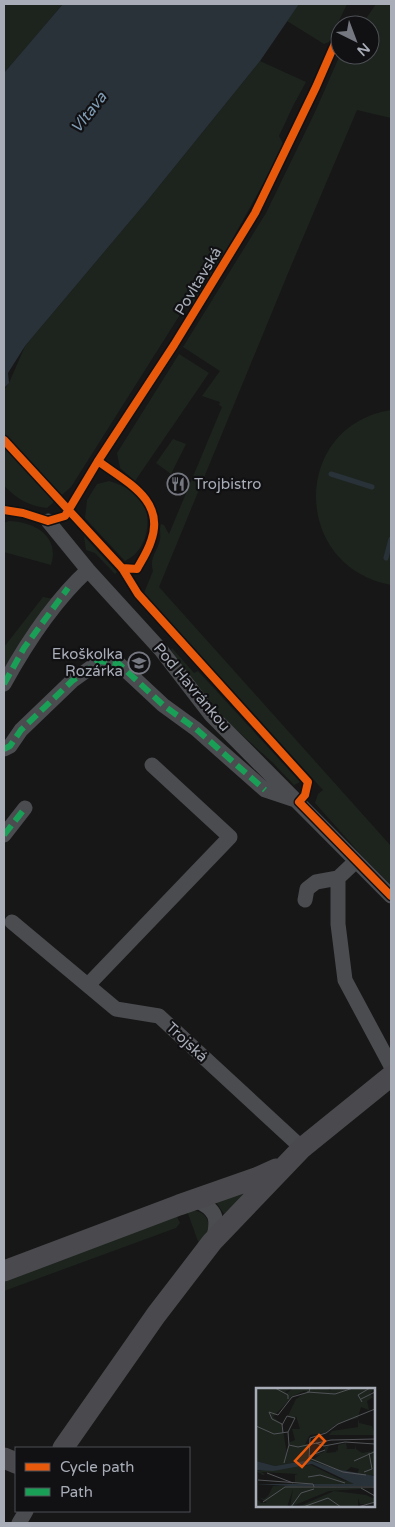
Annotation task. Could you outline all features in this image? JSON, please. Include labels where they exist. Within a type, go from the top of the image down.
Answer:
[{"type":"street","points":[[4,684],[24,648],[68,588],[88,570],[48,521]]},
{"type":"street","name":"Pod Havránkou","points":[[88,570],[161,650],[211,715],[391,896]]},
{"type":"street","name":"Pod Havránkou","points":[[4,748],[10,746],[21,730],[72,681],[100,661],[119,664],[163,705],[196,728],[265,790],[298,802]]},
{"type":"street","points":[[88,985],[230,837],[152,765]]},
{"type":"street","points":[[4,835],[25,808]]},
{"type":"street","points":[[305,900],[307,888],[316,882],[338,878],[356,861]]},
{"type":"street","points":[[338,878],[338,924],[345,980],[391,1066]]},
{"type":"street","name":"Trojská","points":[[12,922],[116,1009],[159,1016],[302,1148]]},
{"type":"street","points":[[64,1447],[156,1315],[212,1242],[302,1148],[391,1076]]},
{"type":"street","points":[[4,1271],[256,1178],[286,1164]]},
{"type":"street","points":[[195,1200],[207,1206],[215,1216],[216,1229],[212,1242]]},
{"type":"street","points":[[19,1523],[25,1512]]},
{"type":"shaded area","points":[[4,4],[63,4],[4,73]]},
{"type":"shaded area","points":[[299,4],[347,4],[342,15],[330,15],[330,40],[324,44],[287,21]]},
{"type":"shaded area","points":[[376,4],[391,4],[391,118],[357,110],[159,587],[391,846],[391,885],[315,803],[318,794],[323,790],[144,593],[153,571],[152,562],[160,540],[161,524],[164,525],[169,534],[222,407],[219,405],[220,402],[202,396],[220,371],[183,347],[266,213],[336,65],[380,65],[380,15],[368,15]]},
{"type":"shaded area","points":[[260,61],[306,82],[279,136],[284,146],[222,258],[193,304],[183,310],[71,487],[47,508],[34,506],[24,501],[4,486],[4,390],[25,346],[147,201]]},
{"type":"shaded area","points":[[179,354],[209,373],[135,481],[120,468],[117,453]]},
{"type":"shaded area","points":[[391,410],[391,585],[358,573],[334,552],[321,525],[316,496],[321,467],[335,441],[358,421]]},
{"type":"shaded area","points":[[173,439],[186,444],[171,474],[156,463]]},
{"type":"shaded area","points":[[109,481],[124,486],[137,495],[142,501],[147,515],[148,523],[145,539],[136,553],[125,561],[85,518],[87,500],[97,484]]},
{"type":"shaded area","points":[[9,521],[28,524],[43,532],[52,546],[51,565],[4,552],[4,523]]},
{"type":"shaded area","points":[[84,536],[117,572],[115,574],[95,553],[86,550]]},
{"type":"shaded area","points":[[43,597],[54,599],[4,675],[4,647]]},
{"type":"shaded area","points":[[172,648],[194,673],[198,671],[300,782],[294,785],[272,762],[206,702],[171,650]]},
{"type":"shaded area","points":[[250,1189],[224,1214],[216,1202]]},
{"type":"shaded area","points":[[193,1210],[204,1215],[208,1223],[209,1231],[199,1244],[187,1211]]},
{"type":"shaded area","points":[[176,1214],[180,1223],[176,1228],[4,1291],[4,1279]]},
{"type":"water","name":"Vltava","points":[[63,4],[299,4],[260,61],[147,201],[25,346],[8,373],[9,383],[4,388],[4,73]]},
{"type":"waterway","points":[[331,474],[372,487]]},
{"type":"waterway","points":[[386,558],[391,539]]},
{"type":"marked path","points":[[4,684],[24,648],[68,588]]},
{"type":"marked path","points":[[4,749],[10,746],[21,730],[72,681],[100,661],[119,664],[163,705],[196,729],[265,790]]},
{"type":"marked path","points":[[4,835],[25,808]]},
{"type":"cycle path","name":"Povltavská","points":[[4,510],[23,513],[48,521],[65,516],[98,461],[174,345],[255,213],[330,55]]},
{"type":"cycle path","points":[[4,440],[122,568],[138,594],[308,782],[305,795],[299,802],[391,896]]},
{"type":"cycle path","points":[[98,461],[141,494],[153,514],[154,527],[147,552],[137,569],[122,568]]},
{"type":"place","name":"Trojbistro","points":[[178,484]]},
{"type":"place","name":"Ekoškolka Rozárka","points":[[139,663]]}]
